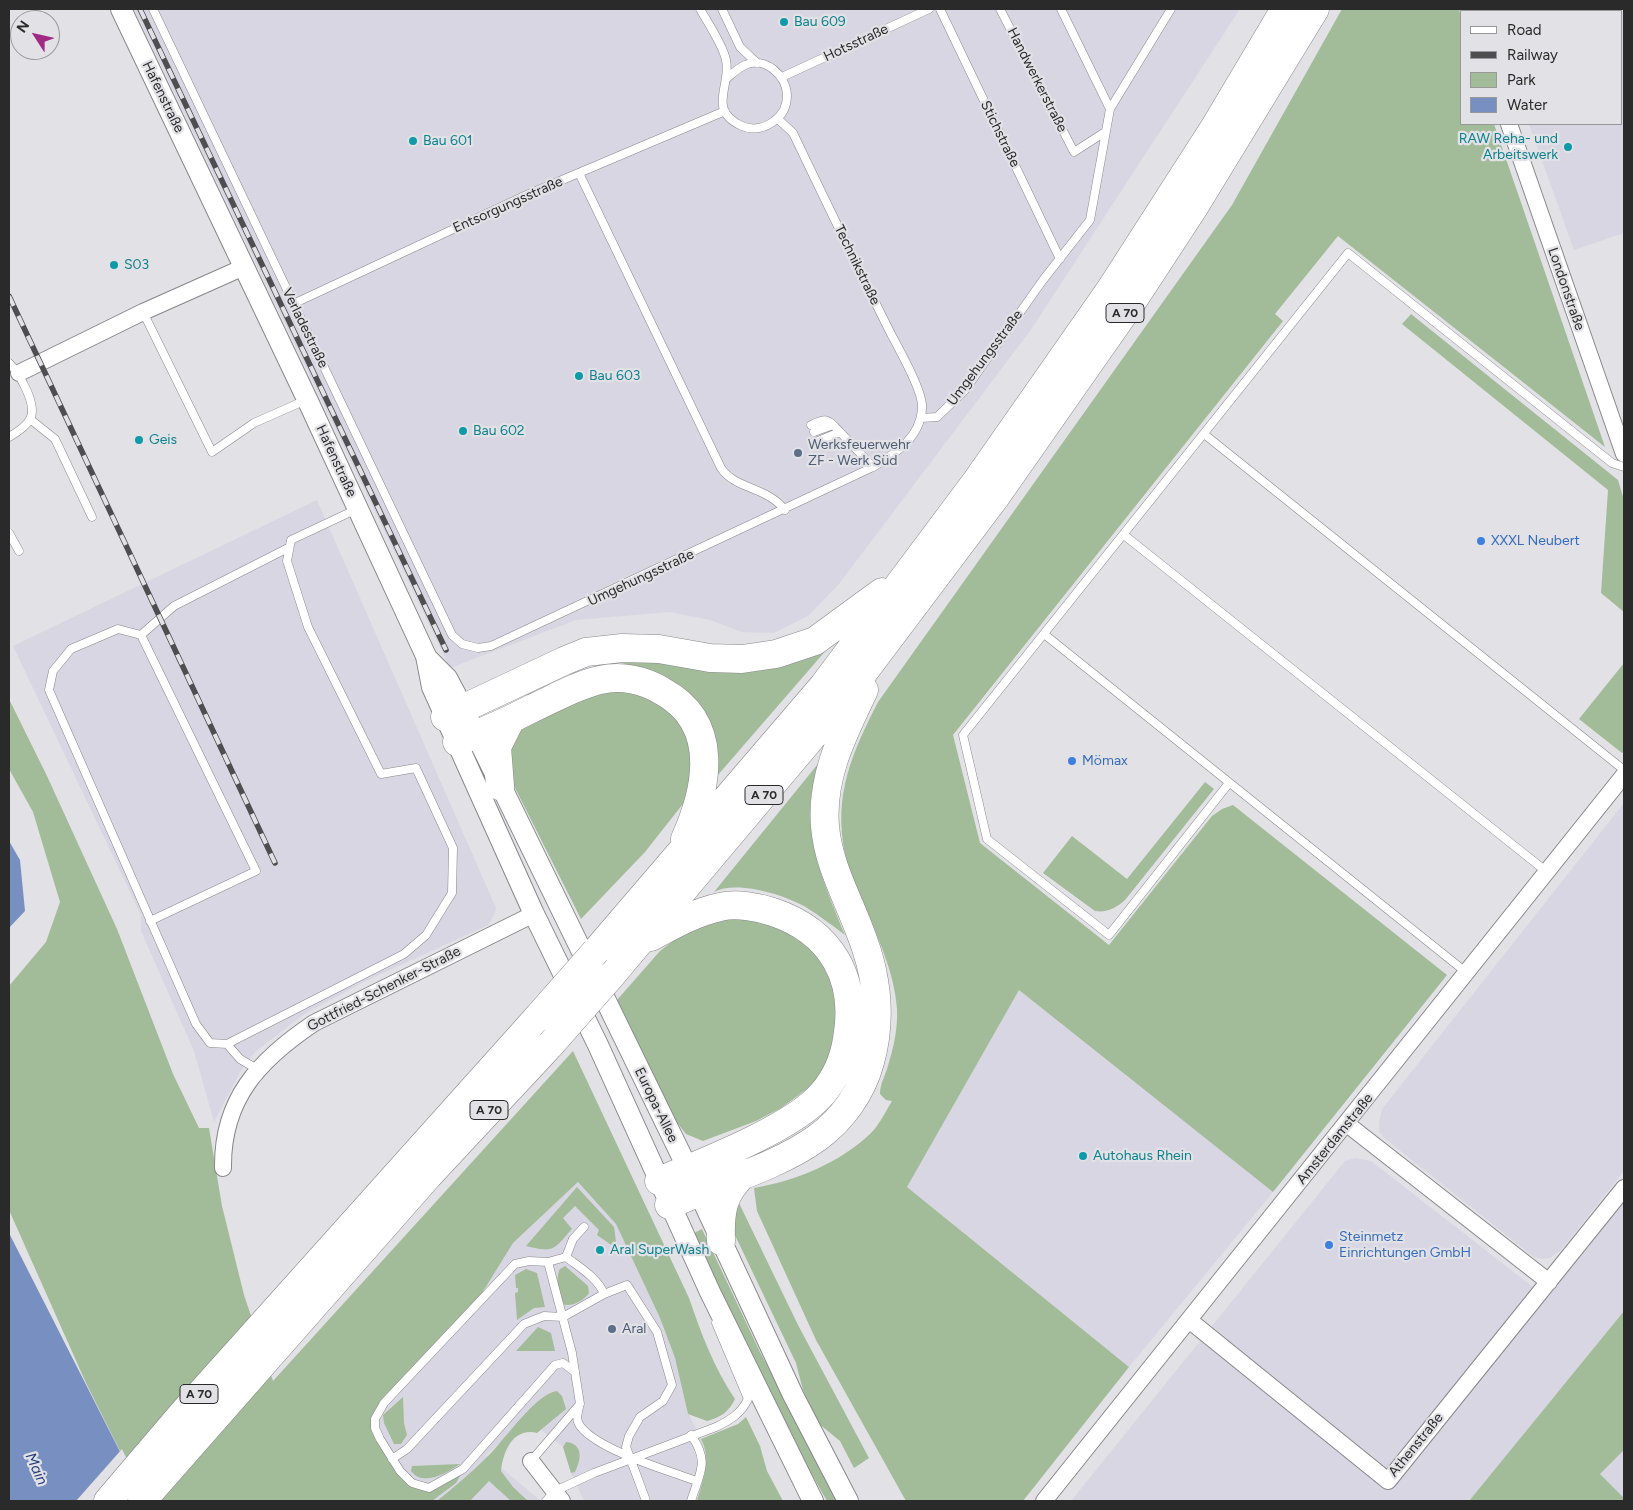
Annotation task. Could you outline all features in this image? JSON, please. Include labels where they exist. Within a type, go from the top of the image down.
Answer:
[{"type":"highway","name":"A 70","points":[[142,1501],[303,1298],[537,1018],[677,858],[824,685],[1031,404],[1110,290],[1220,117],[1285,9]]},
{"type":"highway","name":"A 70","points":[[108,1501],[551,1044],[637,946],[839,706],[997,495],[1132,302],[1196,204],[1315,9]]},
{"type":"highway","points":[[454,713],[586,652],[622,648],[659,649],[710,658],[742,659],[776,654],[815,641],[861,609],[912,567]]},
{"type":"highway","points":[[659,1181],[693,1181],[745,1173],[799,1150],[832,1126],[846,1110],[859,1090],[873,1051],[878,1027],[876,984],[870,960],[838,880],[827,844],[825,794],[833,757],[887,641]]},
{"type":"highway","points":[[466,738],[577,688],[601,680],[633,679],[650,684],[682,704],[694,720],[702,737],[706,761],[695,817],[677,858]]},
{"type":"highway","points":[[500,786],[497,747],[511,719]]},
{"type":"highway","points":[[637,946],[679,921],[722,906],[762,908],[798,923],[813,933],[838,962],[846,982],[851,1007],[846,1048],[840,1065],[823,1093],[813,1104],[693,1181],[670,1205]]},
{"type":"highway","points":[[721,1241],[720,1215],[726,1198],[734,1183],[745,1173]]},
{"type":"street","name":"Hafenstraße","points":[[120,9],[307,399],[426,656],[447,678],[454,713]]},
{"type":"street","name":"Londonstraße","points":[[1509,125],[1624,454]]},
{"type":"street","points":[[14,368],[144,312],[244,266]]},
{"type":"street","name":"Europa-Allee","points":[[454,713],[466,738],[534,914],[598,1045],[710,1292],[813,1501]]},
{"type":"street","name":"Europa-Allee","points":[[466,738],[500,786],[693,1181],[793,1396],[848,1501]]},
{"type":"street","name":"Amsterdamstraße","points":[[1044,1501],[1624,775]]},
{"type":"street","name":"Gottfried-Schenker-Straße","points":[[223,1168],[223,1148],[236,1102],[257,1069],[283,1044],[314,1023],[534,914]]},
{"type":"street","points":[[1347,1124],[1548,1282]]},
{"type":"street","name":"Athenstraße","points":[[1189,1320],[1388,1481],[1624,1188]]},
{"type":"street","points":[[530,1461],[554,1498]]},
{"type":"lane","name":"Verladestraße","points":[[153,9],[452,635],[462,644]]},
{"type":"lane","points":[[700,9],[726,60],[726,79],[722,89],[725,111],[735,123],[745,128],[757,129],[768,126],[778,119],[787,102],[786,88],[782,77],[774,69],[757,63],[740,47],[722,9]]},
{"type":"lane","name":"Hotsstraße","points":[[782,77],[929,9]]},
{"type":"lane","name":"Stichstraße","points":[[940,9],[1060,259]]},
{"type":"lane","name":"Handwerkerstraße","points":[[1000,9],[1074,152],[1105,132]]},
{"type":"lane","points":[[1061,9],[1110,109]]},
{"type":"lane","name":"Umgehungsstraße","points":[[462,644],[478,648],[491,646],[785,510],[873,467],[892,456],[907,443],[921,418],[937,417],[956,400],[1090,220],[1110,109],[1171,9]]},
{"type":"lane","points":[[726,79],[746,64],[757,63]]},
{"type":"lane","name":"Entsorgungsstraße","points":[[294,304],[579,173],[725,111]]},
{"type":"lane","name":"Technikstraße","points":[[778,119],[793,133],[906,361],[922,406],[921,418]]},
{"type":"lane","points":[[579,173],[721,468],[728,477],[776,498],[785,510]]},
{"type":"lane","points":[[1229,783],[1109,935],[987,839],[963,735],[1348,252],[1612,463],[1624,467]]},
{"type":"lane","points":[[144,312],[212,452],[254,423],[307,399]]},
{"type":"lane","points":[[9,437],[30,419],[32,407],[14,368]]},
{"type":"lane","points":[[30,419],[55,439],[92,516]]},
{"type":"lane","points":[[812,429],[824,419],[833,424],[873,467]]},
{"type":"lane","points":[[818,440],[840,432]]},
{"type":"lane","points":[[1204,434],[1624,770]]},
{"type":"lane","points":[[150,921],[256,871],[142,635],[118,628],[71,649],[53,671],[49,690],[150,921],[196,1024],[210,1043],[227,1044],[404,954],[426,935],[452,893],[453,848],[416,768],[381,774],[308,627],[287,561],[291,540],[357,508]]},
{"type":"lane","points":[[9,533],[19,551]]},
{"type":"lane","points":[[1124,535],[1546,872]]},
{"type":"lane","points":[[142,635],[174,606],[288,548]]},
{"type":"lane","points":[[1044,634],[1467,972]]},
{"type":"lane","points":[[227,1044],[240,1059],[257,1069]]},
{"type":"lane","points":[[566,1257],[573,1239],[584,1227]]},
{"type":"lane","points":[[566,1257],[548,1262],[529,1260],[515,1264],[384,1403],[375,1419],[375,1428],[392,1459],[412,1483],[429,1488],[463,1469],[555,1365],[563,1363],[575,1372]]},
{"type":"lane","points":[[566,1257],[586,1272],[604,1294]]},
{"type":"lane","points":[[548,1262],[575,1372],[580,1404],[577,1417],[583,1429],[593,1437],[631,1458],[697,1481]]},
{"type":"lane","points":[[392,1459],[407,1449],[524,1324],[544,1316],[563,1317],[604,1294],[627,1285],[656,1332],[672,1385],[663,1401],[640,1417],[634,1425],[626,1447],[644,1498]]},
{"type":"lane","points":[[554,1498],[631,1458],[730,1420],[740,1412],[748,1399],[719,1334],[710,1292]]},
{"type":"lane","points":[[530,1461],[580,1404]]},
{"type":"lane","points":[[691,1435],[702,1452],[702,1466],[692,1501]]},
{"type":"shaded area","points":[[134,9],[1240,9],[1030,331],[839,584],[808,616],[774,633],[742,632],[710,620],[670,612],[576,620],[450,668]]},
{"type":"shaded area","points":[[1624,9],[1624,233],[1574,250],[1529,125],[1623,125],[1623,10],[1493,10]]},
{"type":"shaded area","points":[[317,500],[496,908],[488,925],[368,980],[304,1014],[255,1052],[240,1072],[214,1122],[194,1051],[141,931],[141,915],[13,646]]},
{"type":"shaded area","points":[[1624,803],[1624,1171],[1561,1250],[1550,1258],[1543,1259],[1534,1257],[1384,1138],[1379,1131],[1379,1123],[1382,1109]]},
{"type":"shaded area","points":[[1019,989],[1273,1192],[1129,1367],[907,1187]]},
{"type":"shaded area","points":[[1355,1158],[1371,1161],[1547,1298],[1624,1201],[1624,1311],[1469,1501],[1071,1501],[1345,1161]]},
{"type":"shaded area","points":[[578,1182],[616,1223],[660,1318],[675,1358],[688,1413],[707,1451],[707,1466],[697,1501],[584,1501],[571,1473],[563,1447],[541,1430],[516,1429],[486,1455],[541,1501],[368,1501],[357,1422],[513,1243]]},
{"type":"shaded area","points":[[1624,1450],[1624,1498],[1600,1474]]},
{"type":"green space","points":[[1342,9],[1459,9],[1460,125],[1494,125],[1605,447],[1338,236],[1275,314],[1283,321],[953,735],[980,843],[1109,945],[1212,816],[1222,809],[1233,805],[1447,975],[1273,1192],[1019,990],[907,1187],[1129,1367],[1023,1501],[906,1501],[816,1340],[757,1211],[754,1188],[785,1181],[831,1162],[859,1144],[874,1130],[892,1101],[886,1100],[880,1094],[896,1032],[896,997],[882,949],[847,862],[841,813],[847,775],[860,739],[878,702],[1232,205]]},
{"type":"green space","points":[[1411,314],[1618,480],[1624,500],[1624,612],[1601,593],[1608,490],[1402,324]]},
{"type":"green space","points":[[828,648],[711,783],[681,690],[661,674],[611,660]]},
{"type":"green space","points":[[1624,663],[1624,751],[1622,753],[1579,719]]},
{"type":"green space","points":[[626,685],[676,712],[696,756],[686,800],[645,852],[581,919],[506,770],[505,740],[521,720]]},
{"type":"green space","points":[[9,699],[47,776],[117,929],[173,1074],[199,1128],[209,1128],[222,1206],[244,1295],[273,1381],[573,1051],[689,1298],[714,1363],[735,1399],[727,1411],[707,1421],[688,1414],[675,1358],[660,1318],[616,1224],[578,1182],[513,1243],[474,1306],[376,1408],[381,1443],[403,1476],[420,1483],[439,1485],[463,1471],[456,1483],[432,1501],[145,1501],[86,1383],[9,1210],[9,986],[46,942],[60,902],[33,812],[9,769]]},
{"type":"green space","points":[[826,754],[816,776],[811,799],[811,822],[820,868],[845,935],[807,908],[787,898],[748,888],[723,889],[714,892]]},
{"type":"green space","points":[[1205,782],[1214,789],[1125,900],[1115,908],[1107,911],[1095,911],[1043,873],[1072,836],[1127,879]]},
{"type":"green space","points":[[727,917],[781,924],[826,960],[838,999],[831,1055],[815,1083],[781,1108],[756,1121],[703,1141],[686,1134],[668,1111],[617,1000],[660,951],[682,934]]},
{"type":"green space","points":[[577,1187],[614,1227],[617,1249],[597,1235],[599,1230],[575,1206],[563,1218],[572,1229],[557,1245],[548,1249],[526,1246]]},
{"type":"green space","points":[[738,1201],[798,1325],[869,1458],[854,1468],[840,1441],[818,1423],[803,1390],[796,1363],[732,1229]]},
{"type":"green space","points":[[702,1229],[760,1352],[839,1501],[827,1501],[796,1447],[692,1234]]},
{"type":"green space","points":[[565,1266],[588,1286],[589,1293],[572,1305],[565,1305],[559,1292],[558,1273]]},
{"type":"green space","points":[[526,1269],[537,1273],[545,1307],[534,1308],[517,1320],[515,1293],[518,1292],[518,1288],[516,1288],[515,1275]]},
{"type":"green space","points":[[1624,1311],[1624,1450],[1600,1474],[1624,1498],[1624,1501],[1469,1501]]},
{"type":"green space","points":[[538,1327],[551,1333],[555,1351],[516,1351]]},
{"type":"green space","points":[[557,1391],[562,1396],[566,1409],[537,1433],[529,1432],[516,1437],[504,1456],[501,1471],[513,1487],[528,1501],[511,1501],[489,1481],[470,1501],[437,1501],[487,1457],[539,1400]]},
{"type":"green space","points":[[403,1397],[404,1423],[407,1435],[401,1444],[394,1444],[384,1423],[383,1415]]},
{"type":"green space","points":[[746,1417],[760,1446],[767,1471],[783,1501],[697,1501],[706,1462],[706,1454],[701,1439],[738,1424]]},
{"type":"green space","points":[[566,1442],[576,1446],[580,1453],[575,1472],[571,1473],[563,1447]]},
{"type":"green space","points":[[460,1464],[449,1471],[428,1478],[416,1476],[411,1471],[412,1466]]},
{"type":"water","points":[[9,841],[20,860],[25,911],[9,928]]},
{"type":"water","name":"Main","points":[[9,1233],[145,1501],[9,1501]]},
{"type":"pier","points":[[122,1449],[147,1501],[76,1501]]},
{"type":"railway","points":[[140,9],[446,650]]},
{"type":"railway","points":[[9,296],[275,863]]},
{"type":"place","name":"Bau 609","points":[[784,22]]},
{"type":"place","name":"Bau 601","points":[[413,141]]},
{"type":"place","name":"RAW Reha- und Arbeitswerk","points":[[1568,147]]},
{"type":"place","name":"S03","points":[[114,265]]},
{"type":"place","name":"Bau 603","points":[[579,376]]},
{"type":"place","name":"Bau 602","points":[[463,431]]},
{"type":"place","name":"Geis","points":[[139,440]]},
{"type":"place","name":"Werksfeuerwehr ZF - Werk Süd","points":[[798,453]]},
{"type":"place","name":"XXXL Neubert","points":[[1481,541]]},
{"type":"place","name":"Mömax","points":[[1072,761]]},
{"type":"place","name":"Autohaus Rhein","points":[[1083,1156]]},
{"type":"place","name":"Steinmetz Einrichtungen GmbH","points":[[1329,1245]]},
{"type":"place","name":"Aral SuperWash","points":[[600,1250]]},
{"type":"place","name":"Aral","points":[[612,1329]]}]
